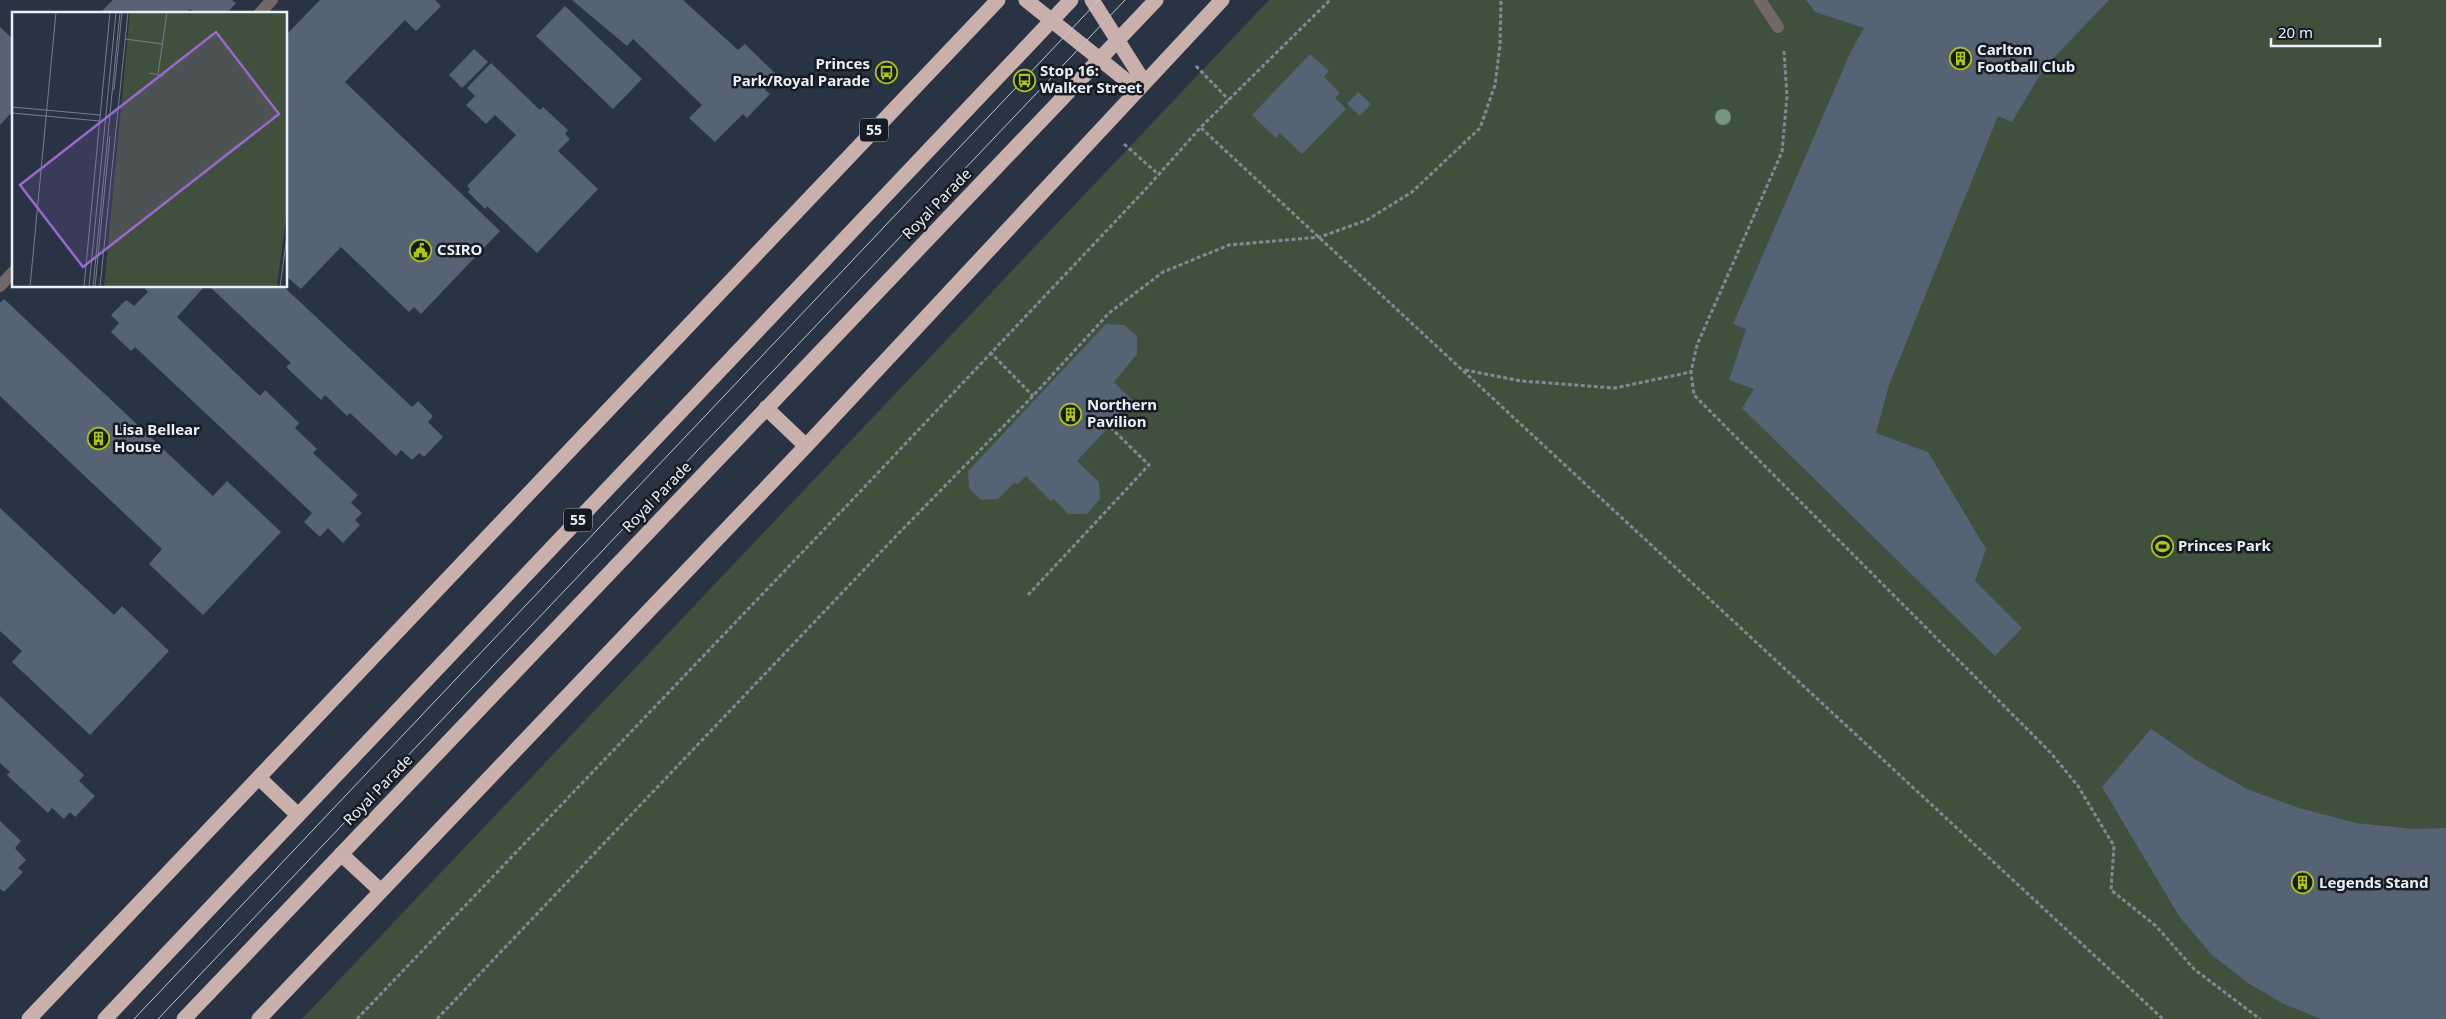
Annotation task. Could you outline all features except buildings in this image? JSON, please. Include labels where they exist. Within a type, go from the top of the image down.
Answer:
[{"type":"highway","name":"55","points":[[29,1019],[998,0]]},
{"type":"highway","points":[[1026,0],[1099,59],[1141,85]]},
{"type":"highway","name":"55","points":[[105,1019],[1071,0]]},
{"type":"highway","points":[[1092,0],[1117,39],[1141,85]]},
{"type":"highway","name":"Royal Parade","points":[[184,1019],[1156,0]]},
{"type":"highway","points":[[259,1019],[806,446],[1222,0]]},
{"type":"highway","points":[[766,408],[806,446]]},
{"type":"highway","points":[[259,778],[298,815]]},
{"type":"highway","points":[[342,854],[381,891]]},
{"type":"lane","points":[[260,12],[272,0]]},
{"type":"lane","points":[[1760,0],[1778,27]]},
{"type":"lane","points":[[0,286],[12,273]]},
{"type":"path","points":[[358,1019],[1144,191],[1201,128],[1330,0]]},
{"type":"path","points":[[437,1019],[897,535],[1034,396],[1109,314],[1163,272],[1229,245],[1320,237],[1367,220],[1412,192],[1480,128],[1495,85],[1500,44],[1501,0]]},
{"type":"path","points":[[1778,27],[1786,60],[1787,96],[1782,152],[1697,346],[1691,372],[1694,395],[2050,752],[2078,786],[2114,846],[2111,890],[2156,926],[2194,969],[2260,1019]]},
{"type":"path","points":[[1201,128],[2163,1019]]},
{"type":"path","points":[[990,352],[1034,396]]},
{"type":"path","points":[[1463,370],[1521,381],[1615,388],[1691,372]]},
{"type":"path","points":[[1028,595],[1149,466],[1110,426]]},
{"type":"green space","name":"Princes Park","points":[[1269,0],[2446,0],[2446,1019],[302,1019]]},
{"type":"tram line","points":[[134,1019],[1099,0]]},
{"type":"tram line","points":[[158,1019],[1125,0]]},
{"type":"place","name":"Carlton Football Club","points":[[1961,59]]},
{"type":"place","name":"Princes Park/Royal Parade","points":[[886,73]]},
{"type":"place","name":"Stop 16: Walker Street","points":[[1024,80]]},
{"type":"place","name":"CSIRO","points":[[421,250]]},
{"type":"place","name":"Northern Pavilion","points":[[1071,414]]},
{"type":"place","name":"Lisa Bellear House","points":[[98,439]]},
{"type":"place","name":"Princes Park","points":[[2162,546]]},
{"type":"place","name":"Legends Stand","points":[[2303,883]]}]
